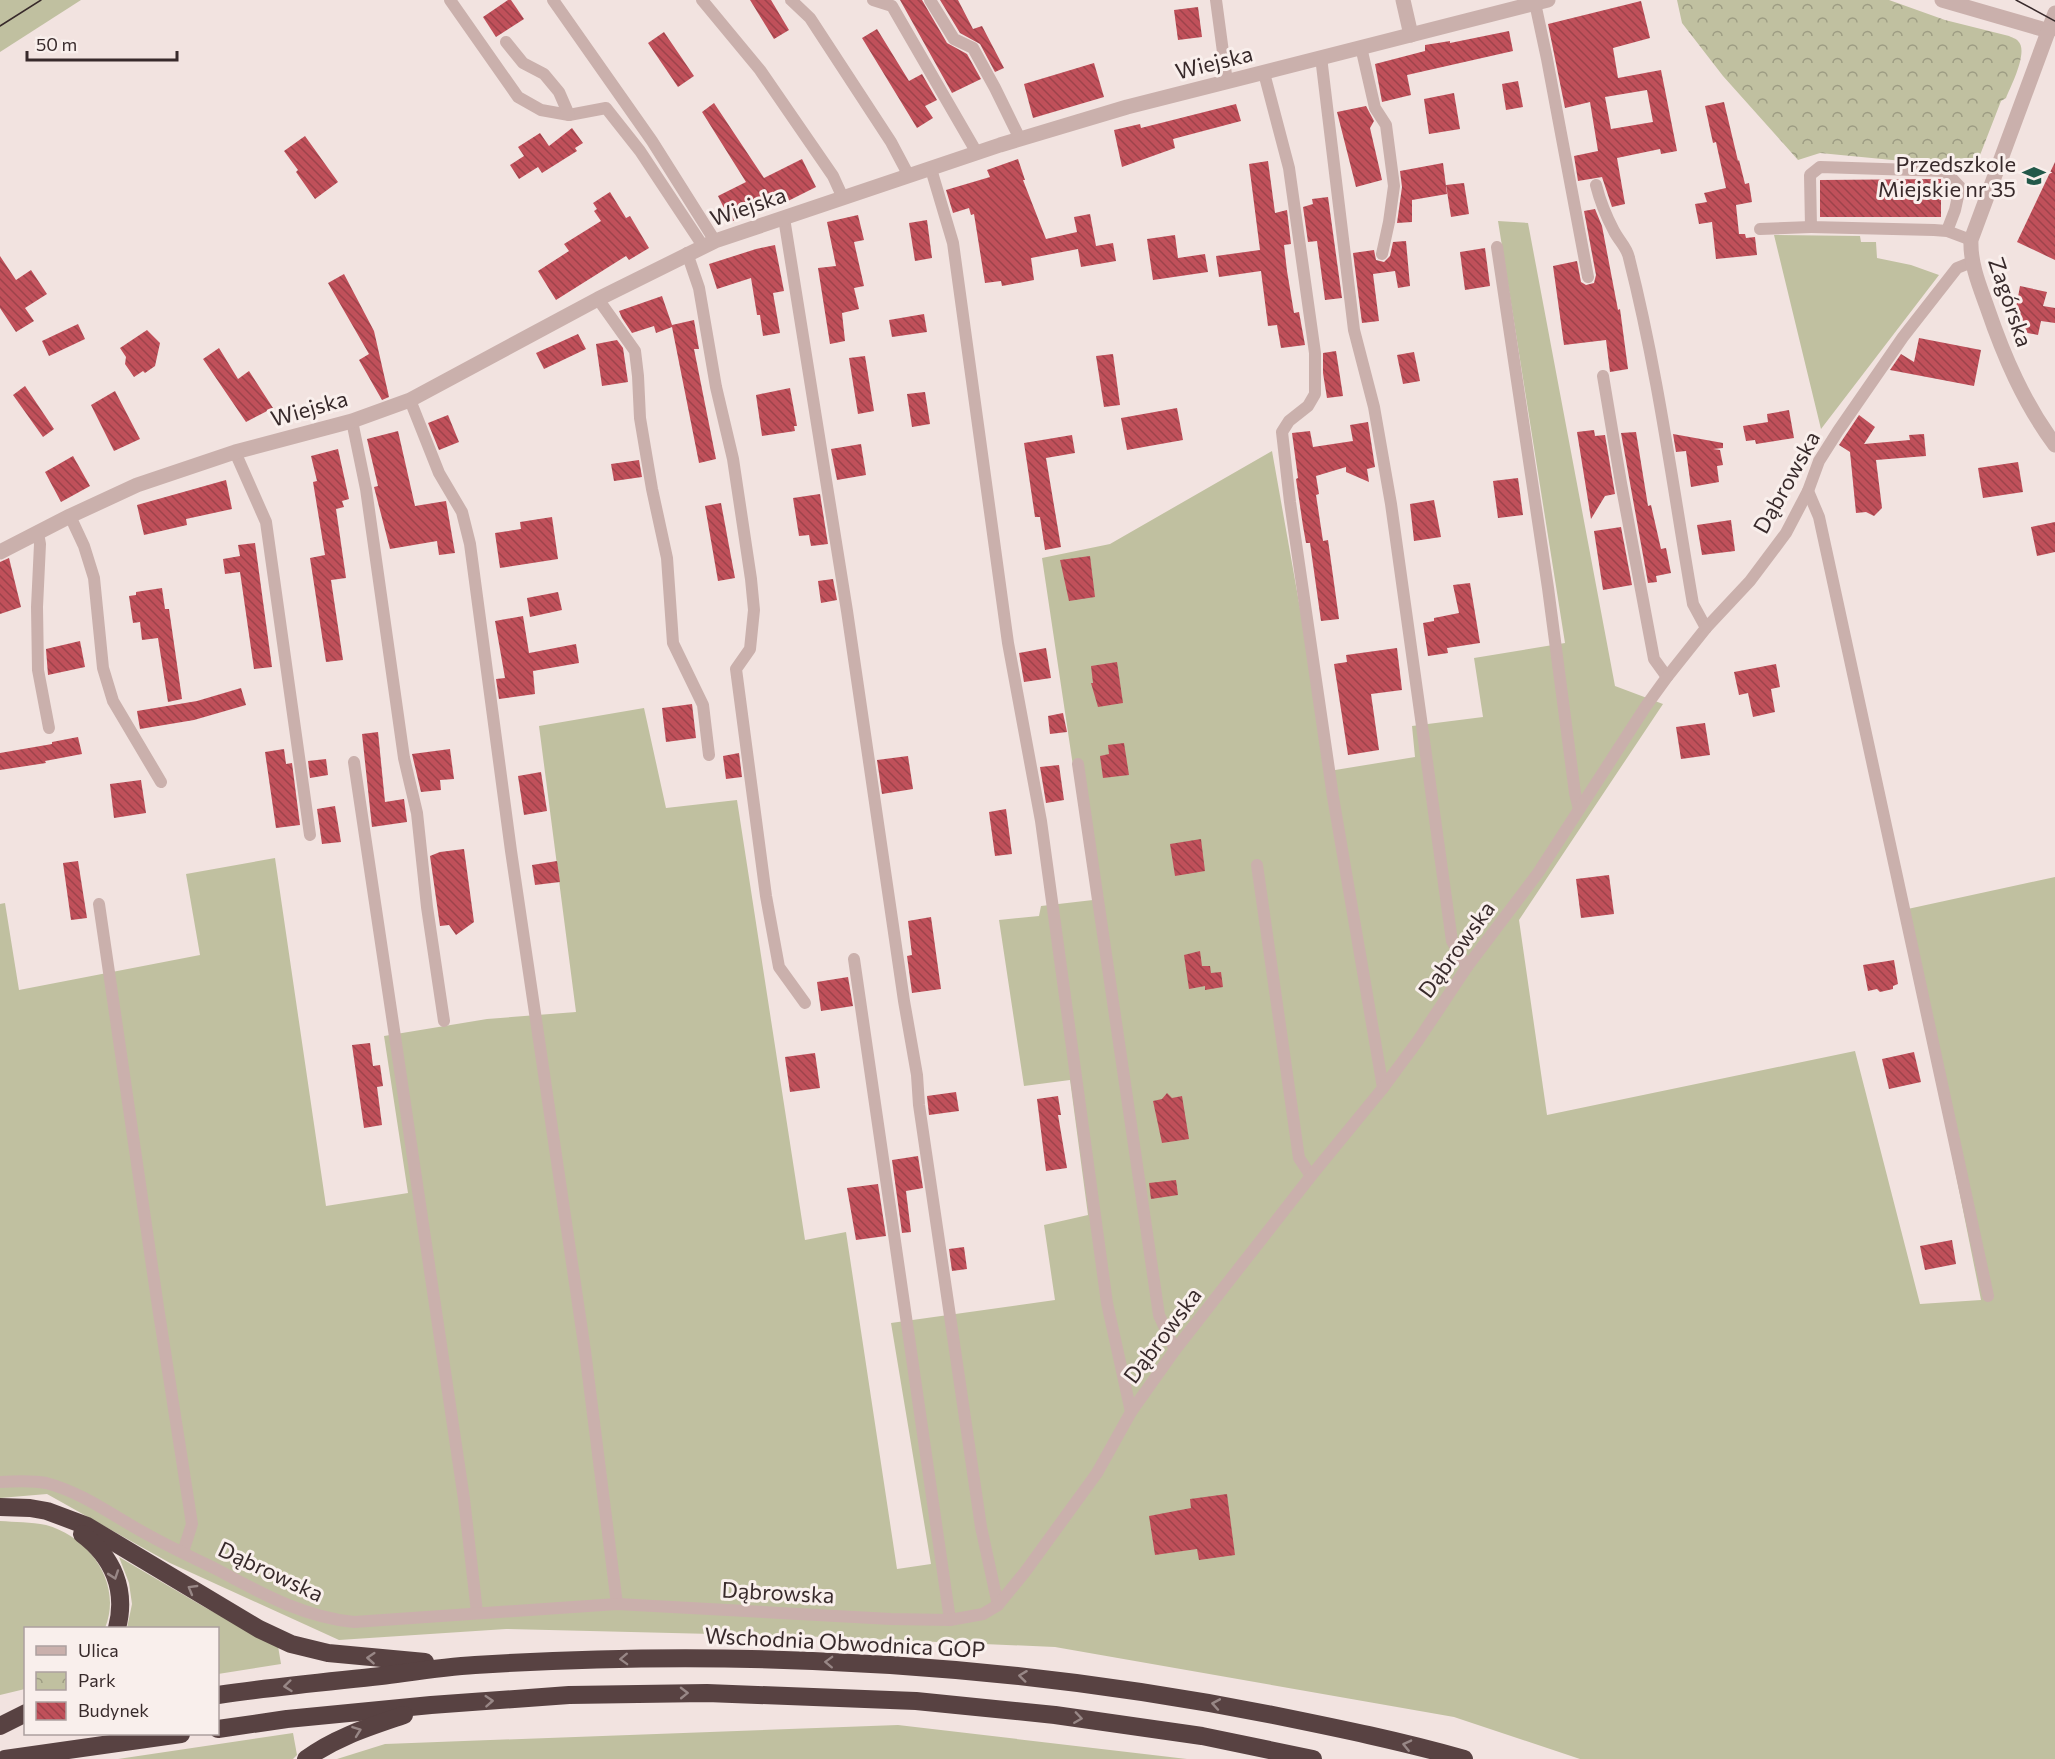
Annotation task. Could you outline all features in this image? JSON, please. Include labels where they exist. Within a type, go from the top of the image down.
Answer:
[{"type":"highway","points":[[0,1508],[30,1508],[47,1511],[87,1526],[259,1629],[291,1644],[361,1658],[471,1666]]},
{"type":"highway","points":[[63,1517],[102,1551],[109,1562],[121,1603],[117,1627]]},
{"type":"highway","name":"Wschodnia Obwodnica GOP","points":[[219,1695],[471,1666],[672,1658],[897,1664],[1090,1684],[1218,1704],[1326,1726],[1464,1759]]},
{"type":"highway","points":[[219,1729],[287,1719],[431,1705],[568,1695],[707,1692],[916,1701],[1055,1715],[1202,1736],[1313,1759]]},
{"type":"highway","points":[[306,1759],[346,1735],[431,1705]]},
{"type":"highway","points":[[0,1726],[24,1714]]},
{"type":"highway","points":[[0,1726],[24,1723]]},
{"type":"highway","points":[[5,1759],[174,1735]]},
{"type":"street","points":[[1403,0],[1411,35]]},
{"type":"street","points":[[1942,0],[2049,31]]},
{"type":"street","name":"Wiejska","points":[[0,552],[137,485],[235,452],[352,420],[410,400],[598,299],[709,243],[1020,139],[1127,107],[1542,2]]},
{"type":"street","name":"Zagórska","points":[[2055,13],[1971,240],[1972,262],[2013,376],[2041,426],[2055,445]]},
{"type":"lane","points":[[450,0],[518,97],[541,110],[569,115],[606,108],[709,243]]},
{"type":"lane","points":[[553,0],[652,141],[709,243]]},
{"type":"lane","points":[[702,0],[760,70],[833,176],[843,198]]},
{"type":"lane","points":[[791,0],[810,18],[891,142],[909,176]]},
{"type":"lane","points":[[873,0],[892,6],[977,153]]},
{"type":"lane","points":[[930,0],[954,39],[973,48],[1020,139]]},
{"type":"lane","points":[[1216,0],[1227,82]]},
{"type":"lane","points":[[1542,2],[1554,92],[1588,278]]},
{"type":"lane","points":[[506,42],[522,63],[544,74],[559,92],[569,115]]},
{"type":"lane","points":[[1361,47],[1375,108],[1386,124],[1394,186],[1382,254]]},
{"type":"lane","points":[[1321,57],[1354,330],[1374,408],[1391,504],[1452,941],[1467,967]]},
{"type":"lane","points":[[1264,73],[1289,168],[1315,353],[1315,394],[1308,406],[1288,421],[1282,432],[1290,502],[1333,797],[1383,1088]]},
{"type":"lane","points":[[1811,227],[1810,175],[1820,167],[1842,167],[1945,171],[1960,187],[1947,231]]},
{"type":"lane","points":[[931,169],[953,243],[1008,642],[1041,821],[1107,1303],[1131,1412]]},
{"type":"lane","points":[[1596,184],[1600,203],[1615,234],[1627,249],[1636,283],[1658,391],[1692,604],[1706,628]]},
{"type":"lane","points":[[784,218],[848,611],[981,1527],[998,1605]]},
{"type":"lane","points":[[1760,229],[1811,227],[1947,231],[1971,240]]},
{"type":"lane","points":[[1497,247],[1579,809]]},
{"type":"lane","points":[[687,253],[699,288],[716,387],[732,459],[752,579],[754,610],[750,649],[736,669],[766,896],[779,967],[805,1003]]},
{"type":"lane","name":"Dąbrowska","points":[[0,1482],[45,1483],[66,1491],[100,1506],[152,1538],[266,1596],[307,1613],[333,1620],[354,1622],[617,1604],[891,1619],[950,1620],[983,1614],[998,1605],[1025,1572],[1097,1473],[1131,1412],[1175,1350],[1383,1088],[1467,967],[1538,873],[1666,677],[1706,628],[1750,581],[1786,532],[1808,491],[1819,460],[1862,395],[1957,268],[1972,262]]},
{"type":"lane","points":[[598,299],[635,351],[640,418],[667,558],[673,643],[703,705],[709,755]]},
{"type":"lane","points":[[1603,376],[1654,658],[1666,677]]},
{"type":"lane","points":[[410,400],[439,473],[462,512],[470,544],[512,862],[585,1351],[617,1604]]},
{"type":"lane","points":[[352,420],[366,489],[404,758],[417,813],[427,907],[444,1021]]},
{"type":"lane","points":[[235,452],[266,522],[310,835]]},
{"type":"lane","points":[[1808,491],[1819,517],[1988,1296]]},
{"type":"lane","points":[[70,516],[84,546],[94,578],[103,668],[113,701],[161,782]]},
{"type":"lane","points":[[38,533],[40,544],[37,607],[38,670],[49,729]]},
{"type":"lane","points":[[354,762],[455,1442],[477,1612]]},
{"type":"lane","points":[[1078,764],[1159,1315],[1175,1350]]},
{"type":"lane","points":[[1257,865],[1299,1158],[1311,1176]]},
{"type":"lane","points":[[99,904],[192,1524],[183,1552]]},
{"type":"lane","points":[[854,959],[950,1620]]},
{"type":"green space","points":[[0,0],[81,0],[0,52]]},
{"type":"green space","points":[[1677,0],[1889,0],[1945,20],[2014,38],[2021,46],[2020,60],[2015,77],[2006,98],[2001,101],[1975,168],[1820,153],[1798,160],[1723,76],[1682,23]]},
{"type":"green space","points":[[1498,221],[1528,223],[1615,686],[1663,704],[1519,920],[1547,1115],[1855,1051],[1920,1304],[1981,1300],[1903,910],[2055,877],[2055,1759],[1580,1759],[1454,1717],[1055,1647],[799,1636],[506,1629],[339,1640],[170,1563],[47,1494],[0,1498],[0,904],[5,903],[19,990],[200,955],[186,874],[275,858],[326,1206],[408,1193],[384,1036],[487,1019],[576,1012],[539,726],[644,708],[666,808],[737,800],[805,1240],[846,1232],[897,1569],[931,1564],[891,1323],[1055,1300],[1044,1225],[1088,1215],[1070,1080],[1024,1086],[999,920],[1039,916],[1041,906],[1093,900],[1042,558],[1110,544],[1272,451],[1329,771],[1415,757],[1412,726],[1483,717],[1474,658],[1565,643]]},
{"type":"green space","points":[[1774,235],[1860,236],[1861,242],[1876,242],[1877,258],[1911,265],[1939,275],[1821,429]]},
{"type":"green space","points":[[0,1521],[46,1525],[76,1540],[99,1564],[110,1595],[105,1627],[24,1627],[24,1689],[0,1695]]},
{"type":"green space","points":[[119,1557],[206,1608],[278,1646],[281,1664],[219,1674],[219,1627],[127,1627],[132,1604],[129,1583]]},
{"type":"green space","points":[[898,1725],[1187,1759],[337,1759],[385,1744]]},
{"type":"green space","points":[[293,1733],[297,1755],[293,1759],[118,1759]]},
{"type":"building","points":[[511,0],[524,19],[496,37],[483,17]]},
{"type":"building","points":[[750,0],[771,0],[789,30],[774,39]]},
{"type":"building","points":[[900,0],[922,0],[947,43],[967,54],[981,79],[952,93]]},
{"type":"building","points":[[940,0],[958,0],[973,29],[982,26],[1004,68],[995,72],[980,44],[960,33]]},
{"type":"building","points":[[1641,1],[1650,38],[1613,48],[1618,78],[1661,70],[1677,151],[1661,154],[1660,149],[1617,158],[1625,204],[1612,207],[1602,177],[1578,181],[1574,156],[1598,151],[1590,102],[1565,108],[1548,24]],"holes":[[[1647,90],[1653,122],[1611,129],[1605,97]]]},
{"type":"building","points":[[1198,7],[1202,37],[1178,40],[1174,10]]},
{"type":"building","points":[[877,29],[909,81],[922,74],[937,100],[925,106],[933,118],[917,128],[862,38]]},
{"type":"building","points":[[1509,31],[1513,51],[1407,75],[1411,95],[1382,102],[1375,64],[1425,51],[1425,45],[1450,41],[1450,43]]},
{"type":"building","points":[[664,32],[694,76],[678,87],[648,43]]},
{"type":"building","points":[[1094,63],[1104,97],[1033,118],[1024,84]]},
{"type":"building","points":[[1518,81],[1523,107],[1506,110],[1502,84]]},
{"type":"building","points":[[1454,93],[1460,129],[1429,134],[1424,99]]},
{"type":"building","points":[[1724,102],[1738,161],[1745,184],[1749,183],[1752,202],[1736,205],[1739,234],[1745,234],[1746,238],[1755,237],[1757,255],[1716,259],[1712,222],[1699,224],[1695,204],[1707,202],[1704,193],[1726,188],[1705,106]]},
{"type":"building","points":[[714,103],[764,178],[802,159],[816,187],[784,203],[781,197],[731,222],[718,196],[746,182],[702,112]]},
{"type":"building","points":[[1236,104],[1241,121],[1173,139],[1175,148],[1122,167],[1114,130],[1140,124],[1141,128]]},
{"type":"building","points":[[1366,106],[1374,121],[1370,128],[1382,180],[1356,187],[1337,112]]},
{"type":"building","points":[[572,128],[583,143],[575,148],[577,151],[542,173],[538,167],[519,179],[510,165],[524,156],[518,147],[540,133],[549,146]]},
{"type":"building","points":[[305,136],[338,182],[315,199],[284,151]]},
{"type":"building","points":[[1018,159],[1025,180],[1023,180],[1046,239],[1077,232],[1074,217],[1090,214],[1096,246],[1113,243],[1116,261],[1081,267],[1078,249],[1031,258],[1034,280],[1002,286],[1001,281],[985,283],[974,214],[971,215],[969,208],[953,213],[946,190],[990,177],[987,170]]},
{"type":"building","points":[[1268,161],[1275,213],[1287,210],[1291,244],[1284,245],[1287,271],[1294,313],[1299,312],[1305,345],[1281,348],[1277,325],[1268,326],[1261,271],[1219,277],[1216,256],[1260,250],[1249,164]]},
{"type":"building","points":[[2055,162],[2055,260],[2017,242]]},
{"type":"building","points":[[1443,163],[1447,194],[1412,200],[1412,222],[1397,223],[1402,187],[1400,171]]},
{"type":"building","points":[[1941,179],[1941,217],[1820,217],[1820,180]]},
{"type":"building","points":[[1464,183],[1469,214],[1451,217],[1446,185]]},
{"type":"building","points":[[610,192],[626,218],[630,216],[649,248],[629,260],[626,256],[556,300],[538,271],[569,251],[564,244],[601,221],[594,211],[597,209],[593,203]]},
{"type":"building","points":[[1328,197],[1342,298],[1325,300],[1317,241],[1308,242],[1303,207],[1313,204],[1312,199]]},
{"type":"building","points":[[1595,209],[1602,226],[1618,310],[1620,309],[1628,369],[1610,372],[1606,340],[1564,345],[1553,266],[1577,261],[1581,282],[1586,285],[1594,283],[1596,275],[1584,211]]},
{"type":"building","points":[[858,215],[864,240],[854,242],[864,286],[854,288],[859,309],[842,313],[845,341],[830,344],[818,268],[836,266],[827,222]]},
{"type":"building","points":[[927,220],[932,258],[915,261],[909,223]]},
{"type":"building","points":[[1175,235],[1178,258],[1205,254],[1208,272],[1153,280],[1147,239]]},
{"type":"building","points":[[1406,241],[1410,286],[1398,288],[1395,271],[1373,274],[1379,321],[1362,323],[1353,253],[1374,250],[1376,260],[1384,262],[1390,256],[1393,242]]},
{"type":"building","points":[[775,245],[784,291],[773,293],[780,333],[763,336],[751,278],[717,289],[709,264]]},
{"type":"building","points":[[1485,248],[1490,286],[1465,290],[1460,252]]},
{"type":"building","points":[[0,256],[16,280],[31,270],[47,294],[25,308],[34,321],[16,332],[0,308]]},
{"type":"building","points":[[344,274],[374,331],[389,397],[382,400],[359,360],[369,354],[328,283]]},
{"type":"building","points":[[2020,286],[2047,292],[2043,306],[2055,308],[2055,323],[2041,321],[2038,335],[2012,330]]},
{"type":"building","points":[[662,296],[672,325],[694,320],[699,349],[694,349],[716,459],[699,463],[672,327],[656,333],[654,326],[632,333],[619,311]]},
{"type":"building","points":[[924,314],[927,332],[892,337],[889,320]]},
{"type":"building","points":[[78,324],[85,339],[49,356],[42,341]]},
{"type":"building","points":[[147,330],[160,343],[155,366],[134,377],[125,364],[126,357],[120,348]]},
{"type":"building","points":[[578,334],[586,349],[544,369],[536,353]]},
{"type":"building","points":[[1919,338],[1981,350],[1974,386],[1890,370],[1901,354],[1914,362]]},
{"type":"building","points":[[617,340],[623,348],[628,382],[602,386],[596,344]]},
{"type":"building","points":[[219,348],[238,379],[249,371],[273,408],[246,422],[203,359]]},
{"type":"building","points":[[1336,351],[1343,396],[1327,398],[1323,353]]},
{"type":"building","points":[[1414,352],[1420,381],[1403,384],[1397,355]]},
{"type":"building","points":[[1113,354],[1120,405],[1104,407],[1096,356]]},
{"type":"building","points":[[865,356],[874,411],[858,414],[849,358]]},
{"type":"building","points":[[25,386],[54,429],[43,437],[13,395]]},
{"type":"building","points":[[790,388],[797,426],[794,426],[795,431],[762,436],[756,395]]},
{"type":"building","points":[[115,391],[140,439],[114,451],[91,405]]},
{"type":"building","points":[[925,392],[930,424],[912,427],[907,394]]},
{"type":"building","points":[[1177,408],[1183,440],[1127,450],[1121,418]]},
{"type":"building","points":[[1789,410],[1794,438],[1756,444],[1755,440],[1746,441],[1743,426],[1768,422],[1767,414]]},
{"type":"building","points":[[448,415],[459,442],[439,450],[428,423]]},
{"type":"building","points":[[1859,415],[1875,427],[1864,444],[1910,440],[1909,435],[1924,434],[1926,456],[1876,460],[1882,508],[1874,516],[1866,512],[1856,513],[1850,452],[1839,445]]},
{"type":"building","points":[[1368,422],[1375,467],[1367,469],[1369,482],[1346,472],[1346,467],[1316,476],[1319,494],[1316,495],[1323,541],[1328,540],[1339,619],[1321,621],[1310,543],[1306,543],[1303,526],[1292,433],[1310,431],[1313,447],[1353,441],[1350,425]]},
{"type":"building","points":[[1594,430],[1595,436],[1605,435],[1615,494],[1605,496],[1591,519],[1577,432]]},
{"type":"building","points":[[398,431],[415,506],[446,501],[455,553],[439,555],[437,541],[390,549],[374,487],[378,486],[367,439]]},
{"type":"building","points":[[1636,432],[1648,506],[1651,505],[1661,549],[1666,548],[1671,573],[1656,576],[1657,582],[1648,583],[1621,433]]},
{"type":"building","points":[[1673,434],[1723,443],[1723,448],[1713,449],[1720,450],[1723,465],[1717,466],[1719,482],[1691,487],[1686,451],[1676,452]]},
{"type":"building","points":[[1072,435],[1075,453],[1046,458],[1061,547],[1045,550],[1040,517],[1035,517],[1024,443]]},
{"type":"building","points":[[861,444],[866,475],[837,480],[831,449]]},
{"type":"building","points":[[338,449],[349,499],[342,501],[344,507],[336,509],[346,578],[331,580],[343,660],[326,662],[310,558],[325,555],[313,482],[317,481],[311,456]]},
{"type":"building","points":[[73,456],[90,486],[61,502],[45,472]]},
{"type":"building","points":[[639,460],[642,477],[614,481],[611,464]]},
{"type":"building","points":[[2018,462],[2023,492],[1983,498],[1978,468]]},
{"type":"building","points":[[1518,478],[1523,515],[1498,518],[1493,481]]},
{"type":"building","points":[[226,480],[232,509],[186,519],[187,525],[144,535],[137,505]]},
{"type":"building","points":[[820,494],[828,544],[811,546],[809,535],[799,536],[793,498]]},
{"type":"building","points":[[1434,500],[1441,537],[1414,541],[1410,504]]},
{"type":"building","points":[[721,503],[735,578],[718,581],[705,506]]},
{"type":"building","points":[[552,517],[558,559],[500,568],[495,533],[521,529],[520,522]]},
{"type":"building","points":[[1731,520],[1735,551],[1702,555],[1697,525]]},
{"type":"building","points":[[2055,522],[2055,552],[2037,556],[2031,527]]},
{"type":"building","points":[[1621,527],[1632,585],[1603,590],[1594,531]]},
{"type":"building","points":[[255,543],[272,667],[254,669],[240,572],[225,574],[223,559],[240,556],[238,545]]},
{"type":"building","points":[[1090,556],[1095,597],[1069,601],[1060,560]]},
{"type":"building","points":[[9,558],[21,607],[0,614],[0,562]]},
{"type":"building","points":[[833,579],[837,600],[821,603],[818,581]]},
{"type":"building","points":[[1470,583],[1480,643],[1447,648],[1448,653],[1428,656],[1423,623],[1434,621],[1434,618],[1459,613],[1453,585]]},
{"type":"building","points":[[162,588],[165,609],[169,609],[182,699],[168,702],[158,638],[142,640],[140,622],[133,623],[129,596],[136,595],[136,592]]},
{"type":"building","points":[[558,592],[562,610],[530,617],[527,598]]},
{"type":"building","points":[[523,616],[529,653],[576,644],[579,663],[533,671],[535,694],[499,699],[496,679],[505,678],[495,621]]},
{"type":"building","points":[[80,641],[85,667],[48,675],[46,649]]},
{"type":"building","points":[[1046,648],[1051,678],[1024,682],[1019,653]]},
{"type":"building","points":[[1397,648],[1402,690],[1371,694],[1379,750],[1348,755],[1334,664],[1347,662],[1346,655]]},
{"type":"building","points":[[1117,662],[1123,703],[1098,707],[1091,683],[1093,683],[1091,666]]},
{"type":"building","points":[[1776,664],[1780,687],[1771,689],[1775,712],[1753,717],[1748,693],[1739,695],[1734,672]]},
{"type":"building","points":[[241,688],[246,705],[194,720],[140,729],[137,711],[197,701]]},
{"type":"building","points":[[692,704],[696,738],[666,742],[662,708]]},
{"type":"building","points":[[1063,713],[1067,732],[1050,734],[1048,716]]},
{"type":"building","points":[[1705,723],[1710,755],[1681,759],[1676,727]]},
{"type":"building","points":[[378,732],[385,802],[404,799],[407,822],[372,827],[362,734]]},
{"type":"building","points":[[78,737],[82,754],[45,761],[46,763],[0,770],[0,753]]},
{"type":"building","points":[[1124,743],[1129,775],[1103,778],[1100,756],[1109,754],[1108,745]]},
{"type":"building","points":[[284,749],[286,764],[292,763],[300,825],[276,828],[265,752]]},
{"type":"building","points":[[450,749],[454,779],[440,780],[441,790],[421,792],[412,754]]},
{"type":"building","points":[[739,753],[742,777],[726,779],[723,756]]},
{"type":"building","points":[[908,756],[913,789],[882,794],[877,760]]},
{"type":"building","points":[[326,759],[328,775],[310,778],[308,761]]},
{"type":"building","points":[[1059,765],[1064,800],[1046,803],[1040,767]]},
{"type":"building","points":[[541,772],[547,811],[524,815],[518,776]]},
{"type":"building","points":[[141,780],[146,813],[114,818],[110,784]]},
{"type":"building","points":[[335,806],[341,842],[322,844],[317,809]]},
{"type":"building","points":[[1006,809],[1012,854],[995,856],[989,812]]},
{"type":"building","points":[[1201,839],[1205,871],[1175,876],[1170,844]]},
{"type":"building","points":[[464,849],[474,922],[456,935],[449,925],[440,926],[430,856],[440,852]]},
{"type":"building","points":[[78,861],[87,918],[71,920],[63,863]]},
{"type":"building","points":[[557,861],[560,882],[535,885],[532,865]]},
{"type":"building","points":[[1609,875],[1614,914],[1581,918],[1576,879]]},
{"type":"building","points":[[931,917],[941,989],[912,993],[907,956],[912,955],[908,921]]},
{"type":"building","points":[[1200,951],[1202,966],[1210,966],[1211,973],[1221,972],[1223,987],[1205,990],[1205,986],[1189,989],[1184,955]]},
{"type":"building","points":[[1894,960],[1898,984],[1893,986],[1893,989],[1880,992],[1877,989],[1868,991],[1863,965]]},
{"type":"building","points":[[848,977],[853,1006],[821,1011],[817,982]]},
{"type":"building","points":[[370,1043],[373,1066],[380,1065],[383,1086],[377,1087],[382,1125],[364,1128],[352,1045]]},
{"type":"building","points":[[1914,1052],[1921,1082],[1889,1089],[1882,1059]]},
{"type":"building","points":[[815,1053],[820,1088],[790,1092],[785,1057]]},
{"type":"building","points":[[956,1092],[959,1111],[929,1115],[927,1096]]},
{"type":"building","points":[[1167,1093],[1172,1098],[1182,1096],[1189,1139],[1162,1143],[1153,1101],[1162,1099]]},
{"type":"building","points":[[1058,1096],[1061,1115],[1058,1115],[1067,1168],[1046,1171],[1037,1099]]},
{"type":"building","points":[[918,1156],[923,1188],[906,1191],[911,1232],[902,1233],[892,1160]]},
{"type":"building","points":[[1176,1180],[1178,1195],[1151,1199],[1149,1183]]},
{"type":"building","points":[[878,1184],[886,1236],[856,1240],[847,1188]]},
{"type":"building","points":[[1952,1240],[1956,1264],[1925,1270],[1920,1246]]},
{"type":"building","points":[[964,1247],[967,1269],[952,1271],[949,1249]]},
{"type":"building","points":[[1227,1494],[1235,1555],[1199,1560],[1197,1549],[1155,1555],[1149,1516],[1191,1508],[1190,1499]]},
{"type":"tram line","points":[[0,26],[41,0]]},
{"type":"tram line","points":[[2016,0],[2055,21]]},
{"type":"place","name":"Przedszkole Miejskie nr 35","points":[[2034,176]]}]
